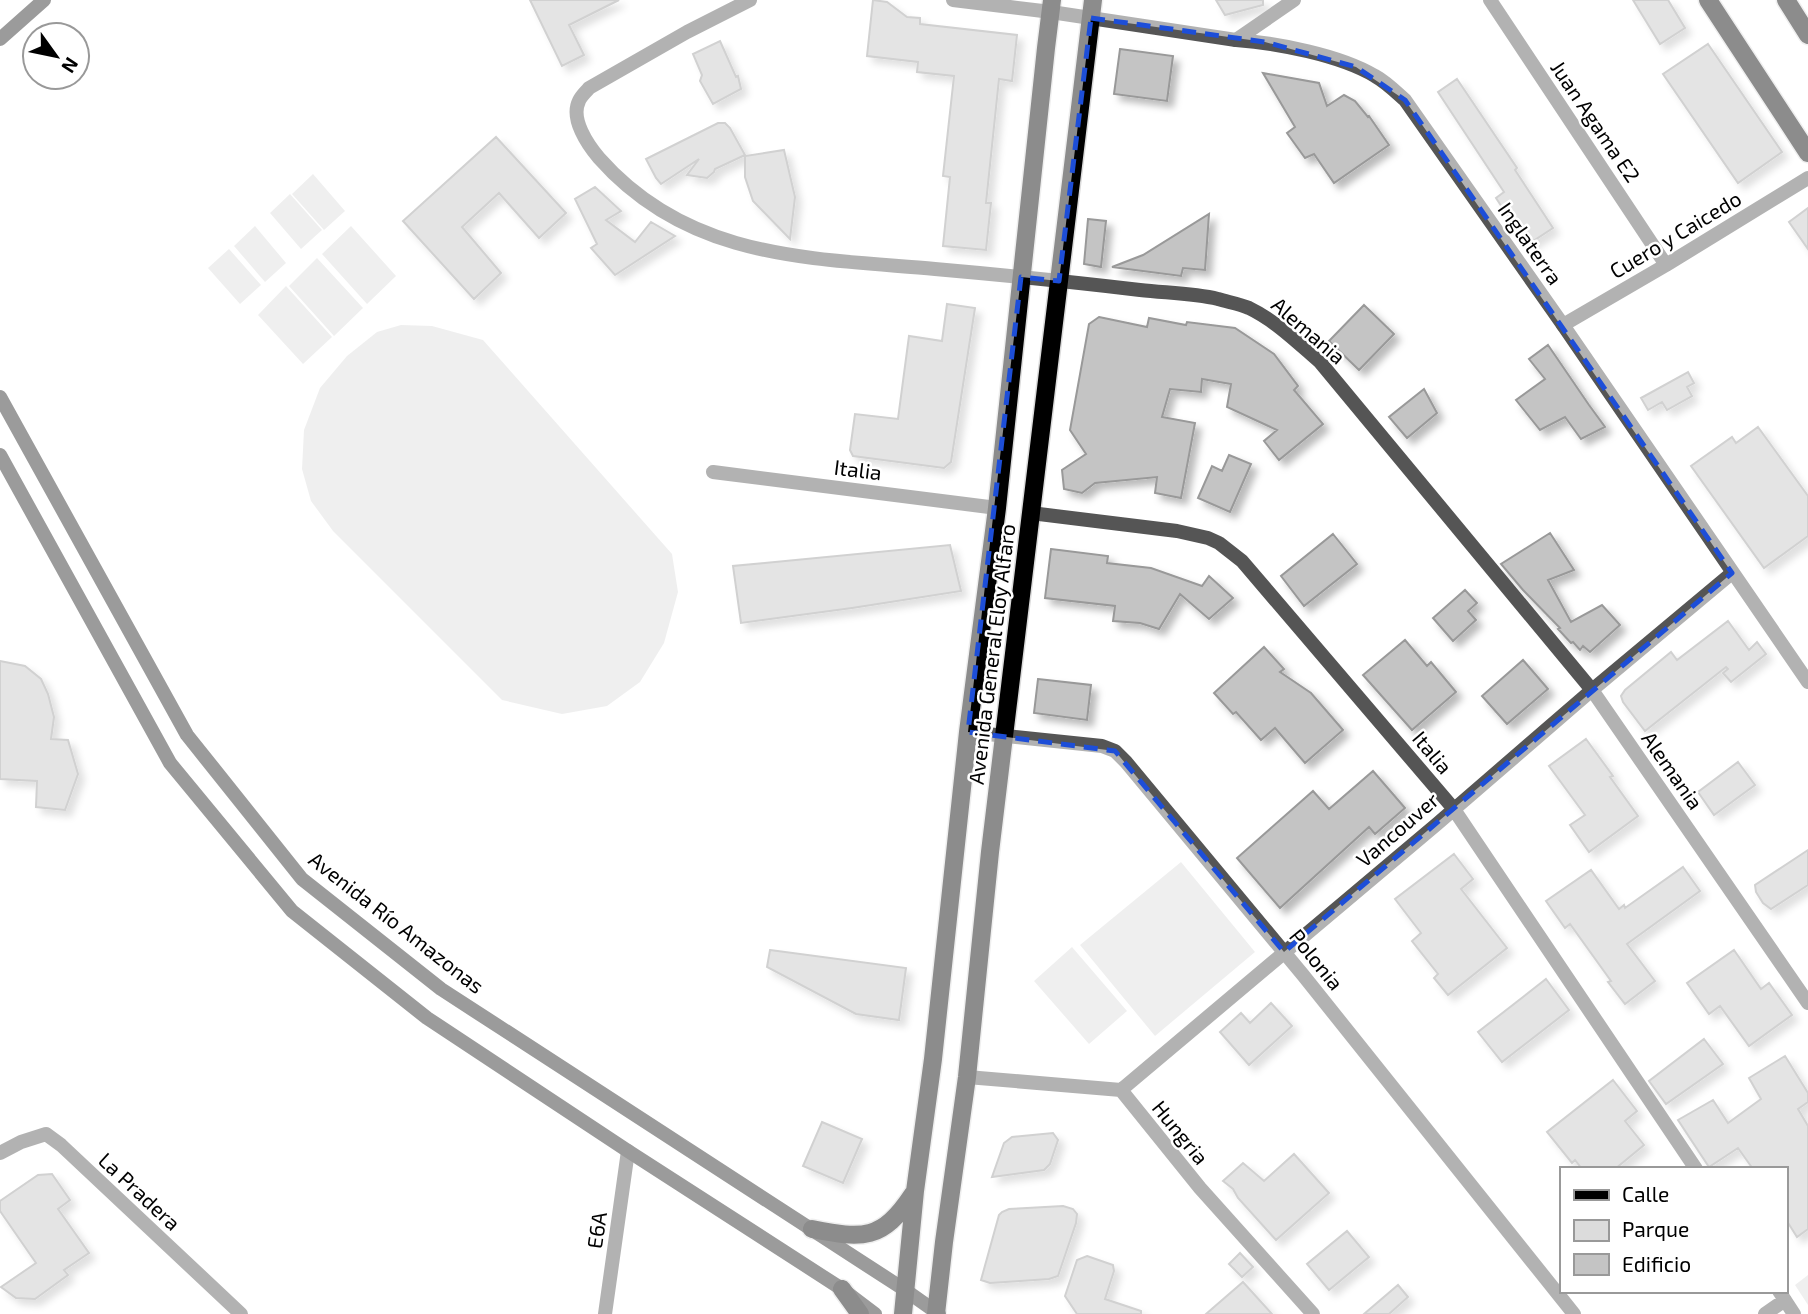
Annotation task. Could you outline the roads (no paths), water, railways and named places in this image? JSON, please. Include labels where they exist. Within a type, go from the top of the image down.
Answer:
[{"type":"main road","points":[[0,39],[44,0]]},
{"type":"main road","name":"Avenida General Eloy Alfaro","points":[[937,1313],[1093,0]]},
{"type":"main road","points":[[1708,0],[1808,152]]},
{"type":"main road","points":[[1786,0],[1808,35]]},
{"type":"main road","name":"Avenida General Eloy Alfaro","points":[[903,1314],[968,732],[997,508],[1052,6]]},
{"type":"main road","name":"Avenida Río Amazonas","points":[[0,397],[187,736],[302,878],[441,989],[937,1313]]},
{"type":"main road","points":[[0,456],[170,764],[292,912],[426,1018],[842,1289],[875,1314]]},
{"type":"main road","points":[[812,1229],[847,1236],[872,1233],[894,1219],[915,1191]]},
{"type":"main road","points":[[842,1289],[860,1314]]},
{"type":"street","name":"Alemania","points":[[751,0],[687,32],[589,88],[579,101],[577,113],[584,136],[615,176],[669,216],[726,241],[767,251],[818,259],[1021,276],[1215,298],[1247,307],[1271,321],[1320,362],[1592,690],[1808,1003]]},
{"type":"street","name":"Inglaterra","points":[[953,0],[1052,6],[1091,18],[1265,43],[1335,59],[1375,76],[1391,88],[1405,100],[1563,325],[1808,682]]},
{"type":"street","points":[[1236,40],[1294,0]]},
{"type":"street","name":"Juan Agama E2","points":[[1490,0],[1666,265]]},
{"type":"street","name":"Cuero y Caicedo","points":[[1563,325],[1808,178]]},
{"type":"street","name":"Italia","points":[[713,472],[997,508]]},
{"type":"street","name":"Italia","points":[[1031,513],[1177,531],[1208,538],[1228,549],[1253,572],[1453,808],[1695,1167]]},
{"type":"street","name":"Vancouver","points":[[1121,1090],[1732,573]]},
{"type":"street","name":"Polonia","points":[[968,732],[1102,747],[1115,751],[1284,952],[1574,1314]]},
{"type":"street","points":[[967,1077],[1121,1090]]},
{"type":"street","name":"Hungria","points":[[1121,1090],[1200,1188],[1313,1314]]},
{"type":"street","name":"La Pradera","points":[[0,1153],[35,1136],[46,1134],[71,1154],[241,1314]]},
{"type":"street","name":"E6A","points":[[605,1314],[628,1152]]},
{"type":"street","points":[[1765,1314],[1782,1296],[1794,1314]]}]
